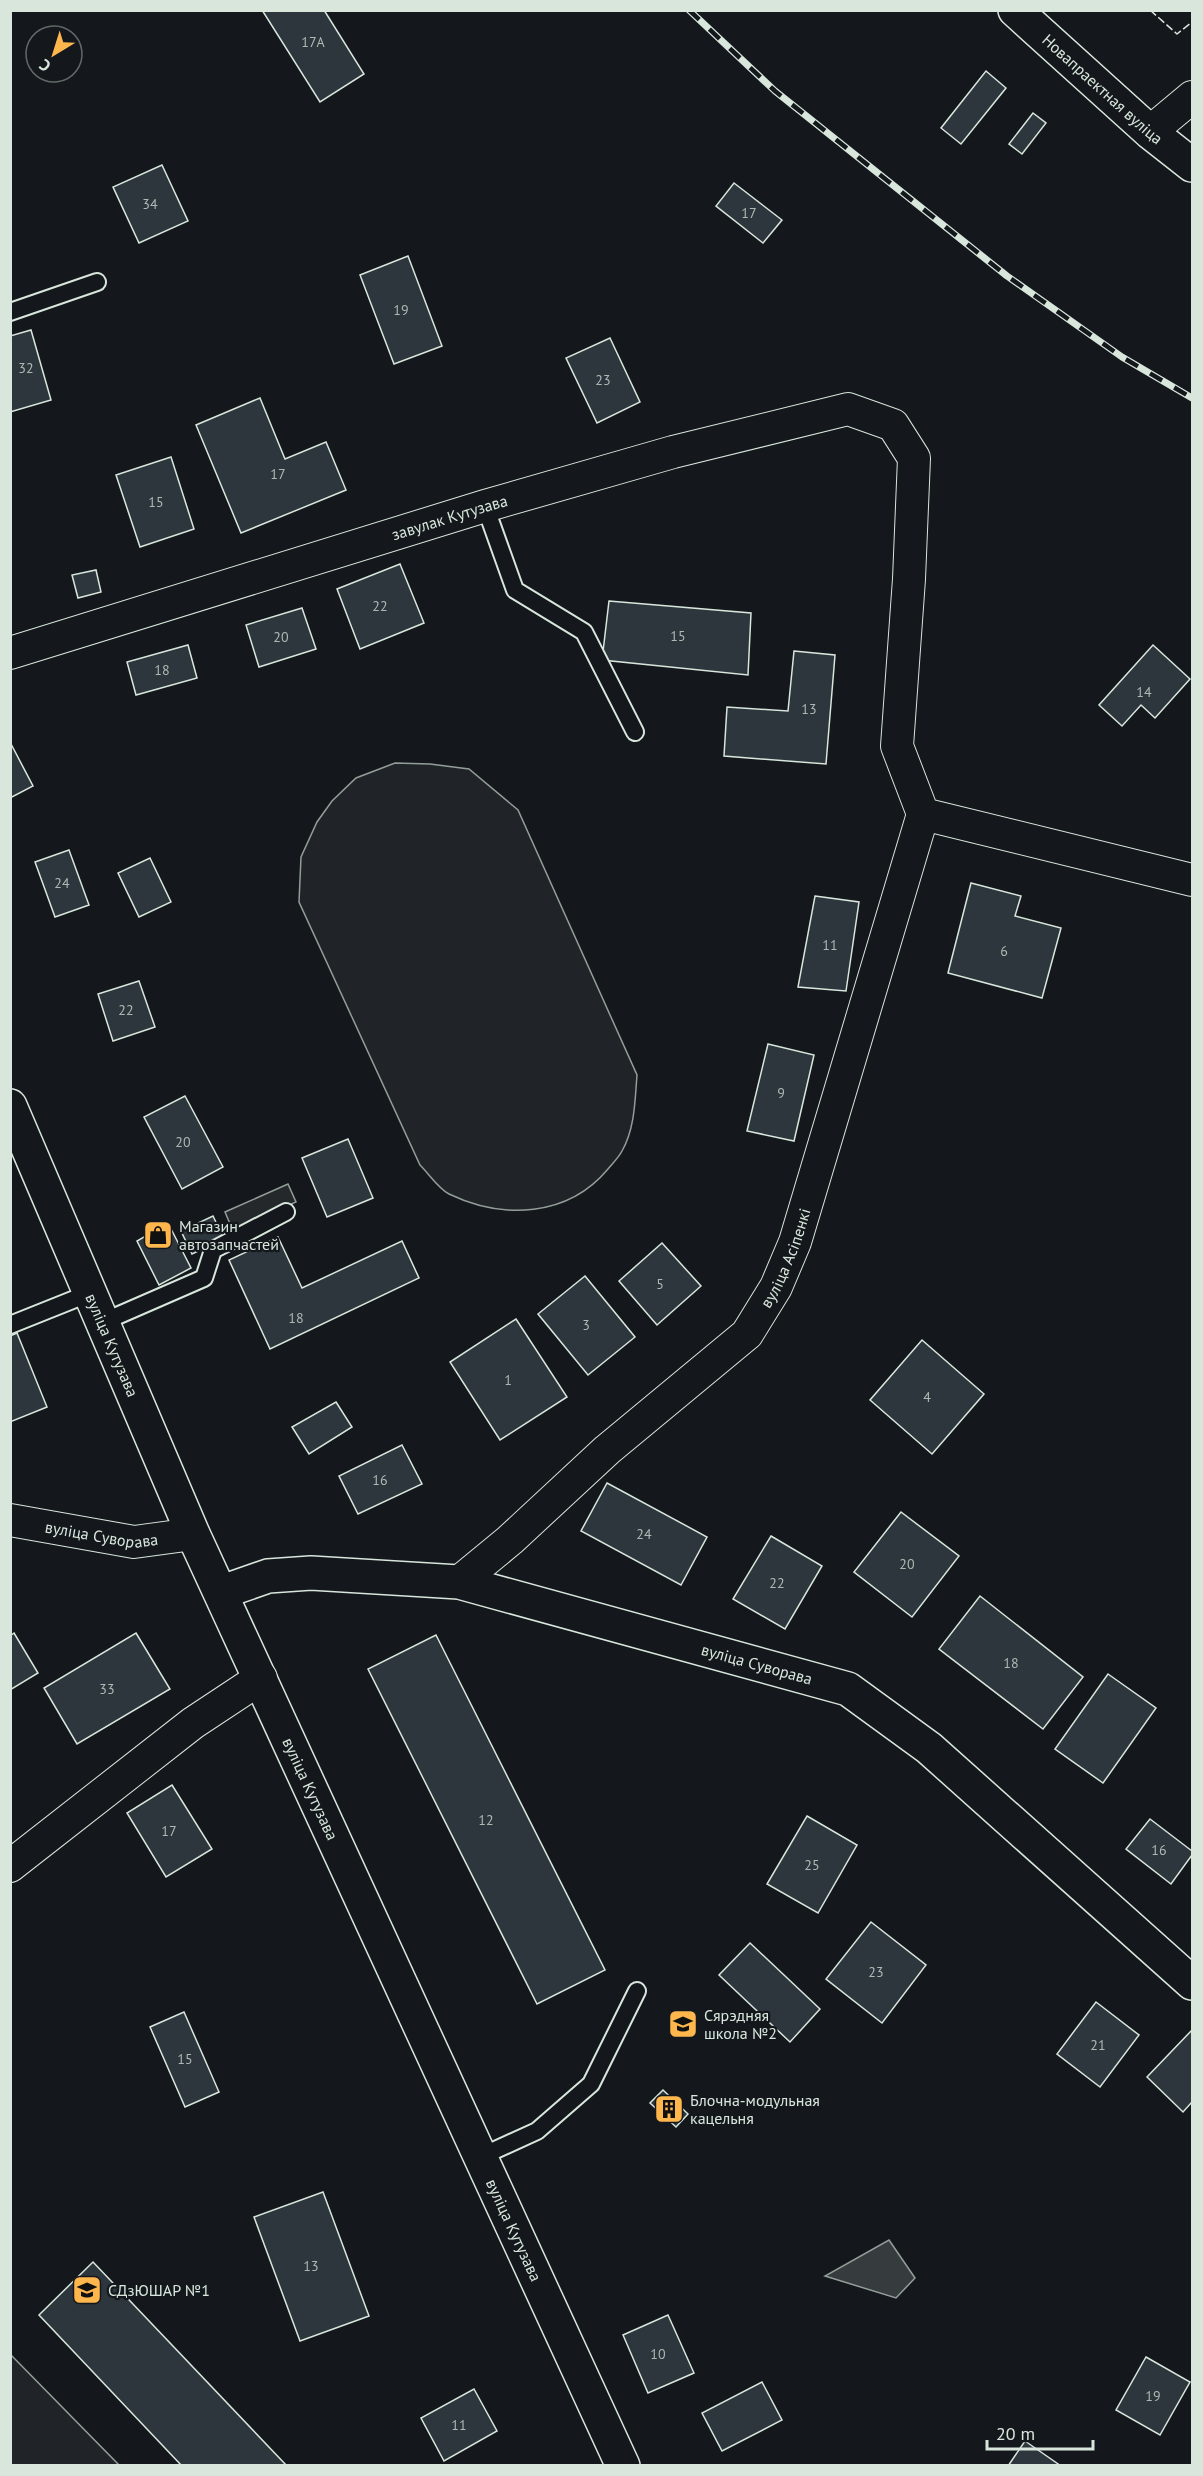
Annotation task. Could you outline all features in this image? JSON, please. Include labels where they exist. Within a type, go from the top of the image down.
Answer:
[{"type":"main road","name":"Новапраектная вуліца","points":[[1015,10],[1150,132],[1192,165]]},
{"type":"main road","name":"вуліца Кутузава","points":[[10,1106],[194,1534],[623,2466]]},
{"type":"main road","name":"вуліца Суворава","points":[[222,1592],[268,1576],[311,1573],[459,1582],[848,1689],[929,1748],[1192,1983]]},
{"type":"street","points":[[1150,132],[1192,97]]},
{"type":"street","name":"завулак Кутузава","points":[[10,653],[485,506],[673,452],[848,409],[893,425],[914,458],[909,579],[897,746],[923,814]]},
{"type":"street","points":[[923,814],[1192,880]]},
{"type":"street","name":"вуліца Асіпенкі","points":[[459,1582],[510,1540],[607,1450],[747,1334],[776,1287],[795,1242],[923,814]]},
{"type":"street","name":"вуліца Суворава","points":[[10,1520],[134,1542],[194,1534]]},
{"type":"street","points":[[10,1866],[193,1723],[261,1678]]},
{"type":"lane","points":[[10,312],[97,282]]},
{"type":"lane","points":[[485,506],[515,590],[584,632],[634,732]]},
{"type":"lane","points":[[10,1324],[97,1308],[204,1278],[213,1250],[286,1212]]},
{"type":"lane","points":[[480,2157],[537,2130],[591,2084],[637,1991]]},
{"type":"shaded area","points":[[395,763],[430,764],[469,769],[518,810],[637,1075],[630,1133],[621,1153],[592,1185],[574,1197],[554,1205],[512,1210],[491,1208],[470,1202],[445,1192],[420,1165],[299,902],[301,857],[317,822],[332,801],[356,778]]},
{"type":"shaded area","points":[[288,1184],[296,1202],[233,1231],[225,1212]]},
{"type":"shaded area","points":[[889,2240],[915,2278],[896,2298],[825,2276]]},
{"type":"shaded area","points":[[11,2355],[119,2465],[11,2465]]},
{"type":"building","points":[[262,10],[324,10],[364,74],[320,102]]},
{"type":"building","points":[[986,71],[1006,88],[961,144],[941,128]]},
{"type":"building","points":[[1033,113],[1046,123],[1022,154],[1009,144]]},
{"type":"building","points":[[162,165],[188,221],[139,243],[113,187]]},
{"type":"building","points":[[734,183],[782,220],[763,243],[716,206]]},
{"type":"building","points":[[408,256],[442,346],[394,364],[360,275]]},
{"type":"building","points":[[31,330],[51,400],[10,412],[10,336]]},
{"type":"building","points":[[610,338],[640,402],[597,423],[566,358]]},
{"type":"building","points":[[260,398],[285,459],[326,442],[346,490],[241,533],[196,425]]},
{"type":"building","points":[[171,457],[194,529],[140,547],[116,475]]},
{"type":"building","points":[[400,564],[424,623],[360,649],[337,589]]},
{"type":"building","points":[[96,570],[101,592],[78,598],[72,575]]},
{"type":"building","points":[[609,601],[751,613],[748,675],[602,660]]},
{"type":"building","points":[[302,608],[316,649],[259,667],[246,625]]},
{"type":"building","points":[[188,645],[197,678],[136,695],[127,662]]},
{"type":"building","points":[[1153,645],[1190,679],[1155,718],[1141,705],[1122,726],[1099,705]]},
{"type":"building","points":[[794,651],[835,655],[826,764],[724,756],[727,707],[788,711]]},
{"type":"building","points":[[10,742],[33,786],[10,798]]},
{"type":"building","points":[[69,850],[89,905],[55,917],[35,862]]},
{"type":"building","points":[[150,858],[171,902],[139,917],[118,873]]},
{"type":"building","points":[[971,883],[1021,896],[1015,916],[1061,928],[1042,998],[948,973]]},
{"type":"building","points":[[815,896],[859,902],[846,991],[798,987]]},
{"type":"building","points":[[139,981],[155,1027],[113,1041],[98,994]]},
{"type":"building","points":[[768,1044],[814,1055],[794,1141],[747,1131]]},
{"type":"building","points":[[185,1096],[223,1167],[182,1189],[144,1117]]},
{"type":"building","points":[[348,1139],[373,1198],[327,1217],[302,1158]]},
{"type":"building","points":[[213,1216],[224,1239],[192,1254],[181,1231]]},
{"type":"building","points":[[168,1223],[191,1268],[159,1285],[137,1241]]},
{"type":"building","points":[[278,1237],[302,1288],[402,1241],[419,1278],[270,1349],[229,1260]]},
{"type":"building","points":[[662,1243],[701,1286],[657,1325],[619,1281]]},
{"type":"building","points":[[585,1276],[635,1337],[588,1375],[538,1314]]},
{"type":"building","points":[[516,1319],[567,1397],[500,1440],[450,1362]]},
{"type":"building","points":[[17,1333],[47,1407],[10,1422],[10,1336]]},
{"type":"building","points":[[922,1340],[984,1394],[932,1454],[870,1400]]},
{"type":"building","points":[[336,1402],[352,1427],[309,1454],[292,1427]]},
{"type":"building","points":[[402,1445],[422,1484],[358,1514],[339,1476]]},
{"type":"building","points":[[607,1483],[707,1537],[681,1585],[581,1531]]},
{"type":"building","points":[[901,1512],[959,1556],[912,1617],[854,1572]]},
{"type":"building","points":[[771,1536],[822,1566],[785,1629],[733,1599]]},
{"type":"building","points":[[980,1596],[1083,1677],[1043,1729],[939,1649]]},
{"type":"building","points":[[14,1633],[38,1673],[10,1690],[10,1636]]},
{"type":"building","points":[[136,1633],[170,1689],[77,1744],[44,1688]]},
{"type":"building","points":[[436,1635],[605,1970],[537,2004],[368,1669]]},
{"type":"building","points":[[1108,1674],[1156,1708],[1103,1783],[1055,1749]]},
{"type":"building","points":[[172,1785],[212,1849],[166,1877],[127,1813]]},
{"type":"building","points":[[807,1816],[857,1845],[818,1913],[767,1884]]},
{"type":"building","points":[[1150,1819],[1192,1851],[1192,1855],[1171,1884],[1126,1849]]},
{"type":"building","points":[[871,1922],[926,1965],[882,2023],[826,1979]]},
{"type":"building","points":[[750,1943],[820,2009],[790,2042],[719,1975]]},
{"type":"building","points":[[1096,2002],[1139,2035],[1100,2087],[1057,2054]]},
{"type":"building","points":[[184,2012],[219,2092],[185,2107],[150,2027]]},
{"type":"building","points":[[1192,2030],[1192,2102],[1183,2112],[1147,2077]]},
{"type":"building","name":"Блочна-модульная кацельня","points":[[663,2090],[688,2114],[676,2127],[650,2103]]},
{"type":"building","points":[[323,2192],[369,2316],[300,2341],[254,2217]]},
{"type":"building","points":[[93,2262],[287,2466],[182,2466],[39,2315]]},
{"type":"building","points":[[668,2315],[694,2373],[648,2393],[623,2335]]},
{"type":"building","points":[[1146,2357],[1190,2382],[1160,2435],[1116,2410]]},
{"type":"building","points":[[762,2382],[782,2420],[722,2451],[702,2413]]},
{"type":"building","points":[[474,2389],[497,2431],[444,2461],[421,2418]]},
{"type":"building","points":[[1025,2441],[1061,2466],[1008,2466]]},
{"type":"railway","points":[[689,10],[775,91],[1007,276],[1122,357],[1192,398]]},
{"type":"fence","points":[[1150,10],[1177,34],[1192,22]]},
{"type":"place","name":"Магазин автозапчастей","points":[[158,1235]]},
{"type":"place","name":"Сярэдняя школа №2","points":[[683,2024]]},
{"type":"place","name":"Блочна-модульная кацельня","points":[[669,2109]]},
{"type":"place","name":"СДзЮШАР №1","points":[[87,2290]]}]
